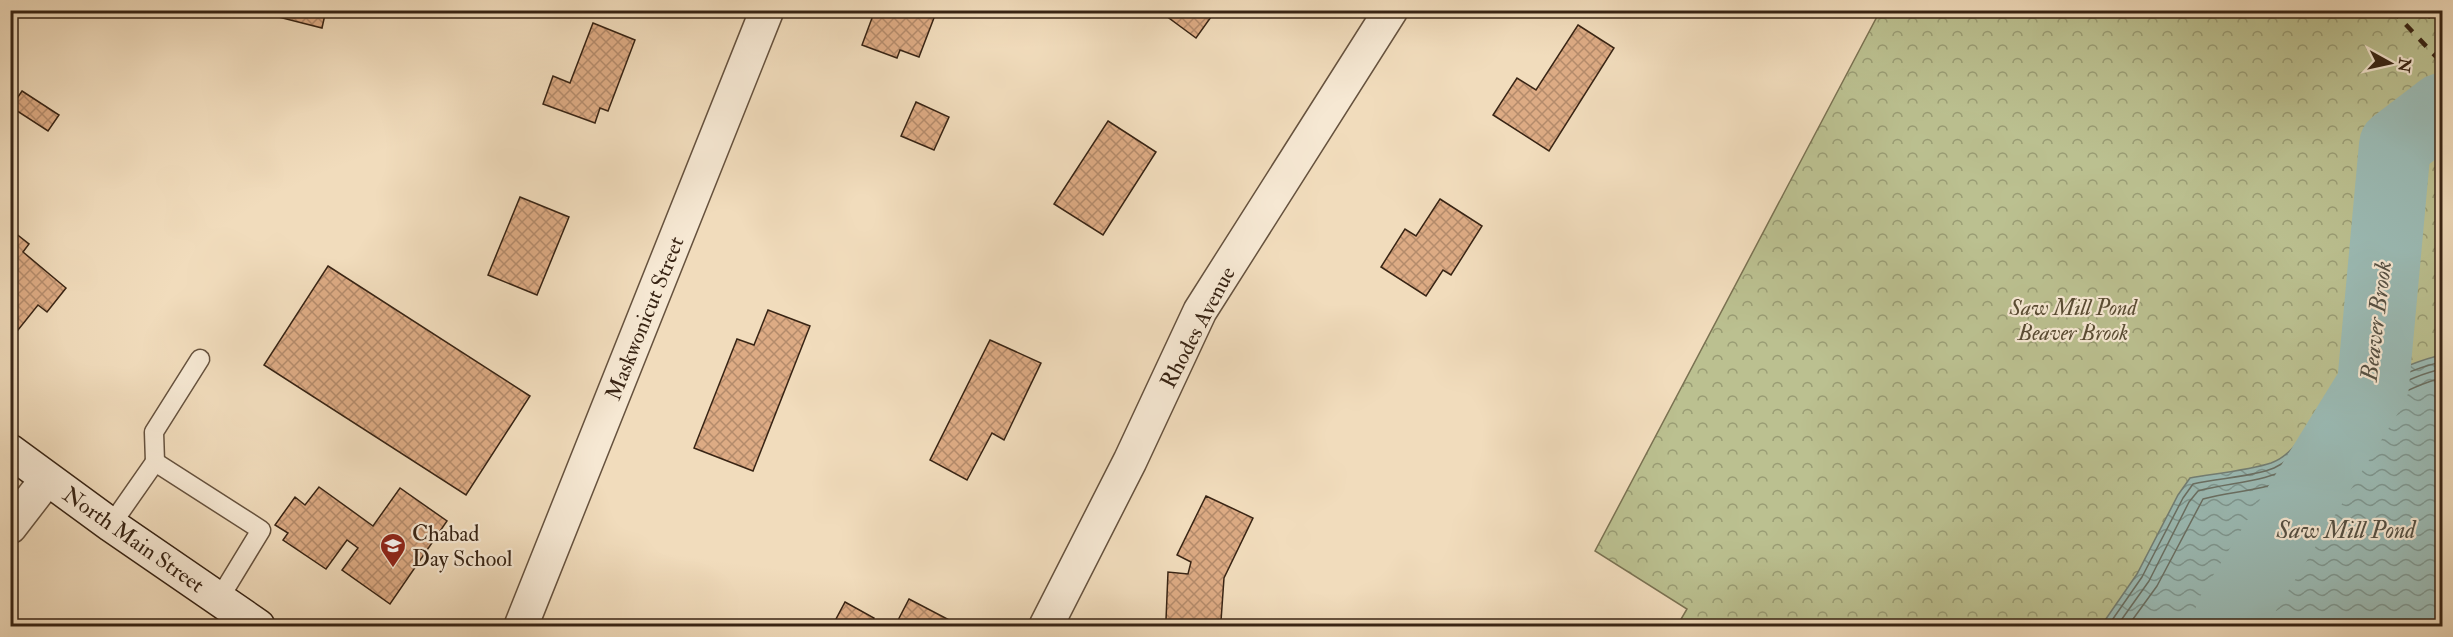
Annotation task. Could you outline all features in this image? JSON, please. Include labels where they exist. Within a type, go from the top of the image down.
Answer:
[{"type":"street","name":"Maskwonicut Street","points":[[521,627],[767,10]]},
{"type":"street","name":"Rhodes Avenue","points":[[1046,627],[1130,461],[1200,311],[1391,10]]},
{"type":"street","name":"North Main Street","points":[[10,451],[111,525],[258,627]]},
{"type":"street","points":[[10,527],[48,479]]},
{"type":"lane","points":[[111,525],[155,462],[153,432],[200,359]]},
{"type":"lane","points":[[155,462],[261,530],[219,599]]},
{"type":"green space","name":"Saw Mill Pond Beaver Brook","points":[[1880,11],[2442,11],[2442,626],[1677,626],[1687,609],[1595,551]]},
{"type":"water","name":"Saw Mill Pond","points":[[2442,355],[2442,626],[2101,626],[2137,574],[2178,495],[2190,478],[2271,463],[2291,450],[2318,420],[2345,400],[2393,372]]},
{"type":"building","points":[[251,10],[326,10],[322,28]]},
{"type":"building","points":[[875,10],[937,10],[919,57],[900,50],[897,58],[862,45]]},
{"type":"building","points":[[1158,10],[1216,10],[1196,38]]},
{"type":"building","points":[[593,23],[635,40],[608,111],[600,108],[595,123],[543,104],[553,76],[570,83]]},
{"type":"building","points":[[1578,25],[1614,48],[1549,151],[1493,115],[1517,78],[1536,90]]},
{"type":"building","points":[[22,91],[59,115],[48,131],[11,107]]},
{"type":"building","points":[[916,102],[949,117],[934,150],[901,136]]},
{"type":"building","points":[[1108,121],[1156,152],[1103,235],[1054,204]]},
{"type":"building","points":[[520,197],[569,217],[537,295],[488,275]]},
{"type":"building","points":[[1440,199],[1482,226],[1451,275],[1443,270],[1426,296],[1381,267],[1405,229],[1416,236]]},
{"type":"building","points":[[10,229],[29,244],[23,252],[66,288],[47,312],[38,305],[18,330],[10,324]]},
{"type":"building","points":[[328,266],[530,396],[466,495],[264,365]]},
{"type":"building","points":[[768,310],[810,326],[753,471],[694,448],[737,339],[754,345]]},
{"type":"building","points":[[990,340],[1041,363],[1004,440],[992,433],[967,480],[930,460]]},
{"type":"building","points":[[319,487],[373,526],[400,488],[447,521],[390,604],[342,570],[358,548],[347,540],[326,569],[283,540],[288,533],[275,525],[295,497],[305,505]]},
{"type":"building","points":[[1206,496],[1253,518],[1224,578],[1221,621],[1166,620],[1168,572],[1188,574],[1191,562],[1177,555]]},
{"type":"building","points":[[909,599],[955,623],[953,626],[895,626]]},
{"type":"building","points":[[845,602],[874,618],[870,626],[846,626],[835,621]]},
{"type":"waterway","name":"Beaver Brook","points":[[2230,626],[2231,615],[2373,385],[2395,145],[2442,109]]},
{"type":"railway","points":[[2392,10],[2442,63]]},
{"type":"railway","points":[[2424,10],[2442,30]]},
{"type":"place","name":"Chabad Day School","points":[[393,569]]}]
